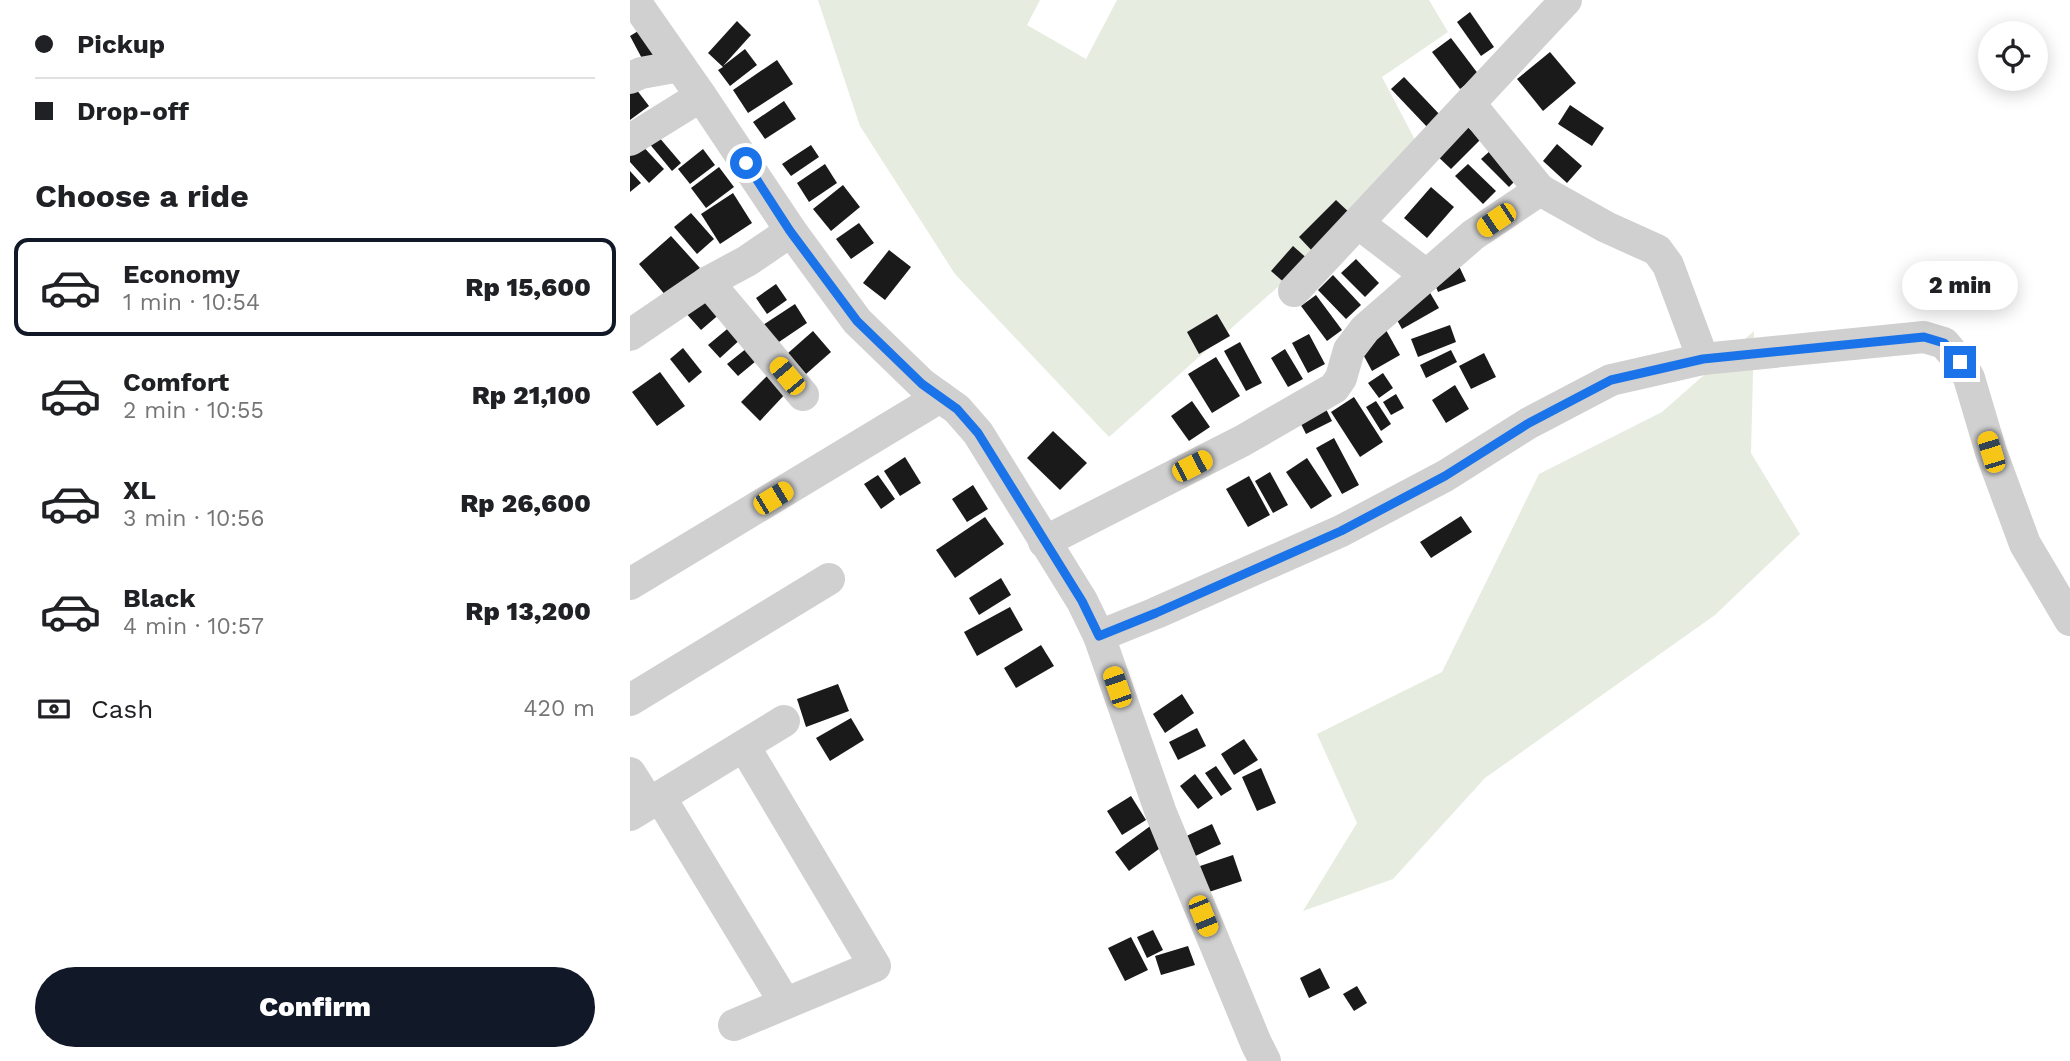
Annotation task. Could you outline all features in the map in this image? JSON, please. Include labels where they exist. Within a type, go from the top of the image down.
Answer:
[{"type":"street","points":[[634,0],[790,231],[857,321],[922,384],[957,409],[978,433],[1082,601],[1099,636],[1161,813],[1265,1061]]},
{"type":"street","points":[[1294,291],[1566,0]]},
{"type":"street","points":[[630,78],[641,73],[680,66]]},
{"type":"street","points":[[630,140],[701,96]]},
{"type":"street","points":[[1470,104],[1540,190],[1606,228],[1657,250],[1668,265],[1703,359]]},
{"type":"street","points":[[1044,542],[1242,441],[1334,388],[1341,378],[1349,350],[1356,339],[1473,235],[1540,190]]},
{"type":"street","points":[[1358,223],[1426,275]]},
{"type":"street","points":[[630,335],[790,231]]},
{"type":"street","points":[[708,282],[803,395]]},
{"type":"street","points":[[1099,636],[1341,531],[1445,476],[1529,423],[1611,380],[1703,359],[1924,337],[1944,343],[1969,378],[1991,452],[2025,544],[2070,620]]},
{"type":"street","points":[[630,584],[940,397]]},
{"type":"street","points":[[630,700],[829,579]]},
{"type":"street","points":[[646,805],[784,721]]},
{"type":"street","points":[[734,1025],[875,966],[744,746]]},
{"type":"street","points":[[630,773],[646,805],[785,1003]]},
{"type":"shaded area","points":[[818,0],[1040,0],[1027,25],[1086,59],[1117,0],[1429,0],[1448,32],[1382,77],[1424,157],[1109,437],[955,274],[860,126]]},
{"type":"shaded area","points":[[1754,331],[1751,453],[1800,534],[1715,615],[1485,778],[1393,879],[1303,911],[1357,823],[1317,734],[1442,672],[1539,474],[1662,412]]},
{"type":"building","points":[[1470,12],[1494,47],[1481,56],[1457,22]]},
{"type":"building","points":[[737,21],[751,35],[723,66],[745,49],[757,65],[730,86],[718,70],[723,67],[708,53]]},
{"type":"building","points":[[648,25],[666,54],[646,66],[630,36]]},
{"type":"building","points":[[1451,38],[1479,75],[1460,89],[1432,52]]},
{"type":"building","points":[[1550,52],[1576,83],[1543,111],[1517,79]]},
{"type":"building","points":[[777,60],[793,84],[748,113],[733,90]]},
{"type":"building","points":[[1404,77],[1442,117],[1429,129],[1391,89]]},
{"type":"building","points":[[633,85],[649,106],[630,120],[630,87]]},
{"type":"building","points":[[784,101],[796,119],[765,139],[753,122]]},
{"type":"building","points":[[1570,105],[1604,128],[1592,146],[1558,124]]},
{"type":"building","points":[[1462,122],[1481,139],[1451,169],[1433,152]]},
{"type":"building","points":[[652,129],[681,163],[672,171],[643,136]]},
{"type":"building","points":[[638,141],[664,169],[649,183],[630,162],[630,147]]},
{"type":"building","points":[[1557,144],[1582,166],[1567,183],[1543,161]]},
{"type":"building","points":[[811,145],[819,157],[791,176],[782,164]]},
{"type":"building","points":[[703,149],[715,165],[690,184],[678,169]]},
{"type":"building","points":[[1491,150],[1519,177],[1509,187],[1481,159]]},
{"type":"building","points":[[825,164],[837,183],[809,202],[797,183]]},
{"type":"building","points":[[1468,164],[1496,191],[1483,204],[1455,176]]},
{"type":"building","points":[[719,167],[734,187],[706,208],[691,188]]},
{"type":"building","points":[[630,171],[641,183],[630,192]]},
{"type":"building","points":[[843,185],[860,207],[831,231],[813,209]]},
{"type":"building","points":[[1431,187],[1454,207],[1427,238],[1404,218]]},
{"type":"building","points":[[733,193],[752,223],[720,244],[701,214]]},
{"type":"building","points":[[1336,200],[1353,216],[1315,254],[1299,237]]},
{"type":"building","points":[[691,213],[714,239],[697,254],[674,227]]},
{"type":"building","points":[[859,223],[874,243],[851,259],[836,239]]},
{"type":"building","points":[[671,236],[700,268],[667,297],[639,264]]},
{"type":"building","points":[[1293,246],[1310,261],[1287,285],[1271,271]]},
{"type":"building","points":[[889,250],[911,267],[885,300],[863,283]]},
{"type":"building","points":[[1356,259],[1379,283],[1365,297],[1341,273]]},
{"type":"building","points":[[1459,266],[1466,281],[1438,292],[1432,277]]},
{"type":"building","points":[[1333,275],[1361,305],[1346,319],[1318,290]]},
{"type":"building","points":[[776,284],[787,300],[767,314],[756,298]]},
{"type":"building","points":[[1429,291],[1439,308],[1402,329],[1393,313]]},
{"type":"building","points":[[706,292],[722,312],[701,330],[684,311]]},
{"type":"building","points":[[1316,295],[1342,330],[1327,341],[1301,306]]},
{"type":"building","points":[[795,304],[807,323],[776,344],[763,325]]},
{"type":"building","points":[[1217,314],[1230,336],[1199,354],[1187,332]]},
{"type":"building","points":[[732,325],[743,337],[720,358],[708,345]]},
{"type":"building","points":[[1450,325],[1456,342],[1418,357],[1411,339]]},
{"type":"building","points":[[1386,330],[1400,355],[1372,371],[1358,345]]},
{"type":"building","points":[[813,331],[831,352],[806,374],[787,354]]},
{"type":"building","points":[[1309,334],[1325,364],[1308,373],[1292,343]]},
{"type":"building","points":[[1240,342],[1262,383],[1246,391],[1224,351]]},
{"type":"building","points":[[752,344],[762,356],[738,376],[727,364]]},
{"type":"building","points":[[683,348],[702,372],[689,383],[670,359]]},
{"type":"building","points":[[1285,349],[1303,379],[1288,387],[1271,358]]},
{"type":"building","points":[[1451,350],[1457,362],[1426,378],[1420,365]]},
{"type":"building","points":[[1484,353],[1496,377],[1471,389],[1459,366]]},
{"type":"building","points":[[1216,357],[1240,396],[1212,413],[1188,374]]},
{"type":"building","points":[[660,372],[685,406],[657,426],[632,392]]},
{"type":"building","points":[[770,373],[788,391],[760,421],[741,402]]},
{"type":"building","points":[[1383,373],[1393,388],[1379,398],[1368,383]]},
{"type":"building","points":[[1455,385],[1469,409],[1446,423],[1432,400]]},
{"type":"building","points":[[1396,394],[1404,408],[1391,415],[1383,402]]},
{"type":"building","points":[[1354,397],[1383,442],[1360,457],[1331,412]]},
{"type":"building","points":[[1192,401],[1210,427],[1189,441],[1171,416]]},
{"type":"building","points":[[1376,401],[1391,424],[1381,431],[1366,407]]},
{"type":"building","points":[[1324,405],[1332,421],[1306,434],[1298,418]]},
{"type":"building","points":[[1053,431],[1087,463],[1060,490],[1027,458]]},
{"type":"building","points":[[1334,438],[1359,485],[1342,494],[1316,448]]},
{"type":"building","points":[[905,457],[921,483],[900,496],[884,471]]},
{"type":"building","points":[[1307,458],[1332,496],[1311,509],[1286,472]]},
{"type":"building","points":[[1270,472],[1288,505],[1273,513],[1255,481]]},
{"type":"building","points":[[878,475],[895,499],[881,509],[864,484]]},
{"type":"building","points":[[1249,476],[1270,515],[1248,527],[1226,489]]},
{"type":"building","points":[[973,485],[988,509],[967,522],[952,499]]},
{"type":"building","points":[[1461,516],[1472,532],[1431,558],[1420,542]]},
{"type":"building","points":[[985,517],[1004,544],[955,578],[936,550]]},
{"type":"building","points":[[1001,578],[1011,595],[979,615],[969,598]]},
{"type":"building","points":[[1010,607],[1023,630],[977,656],[964,632]]},
{"type":"building","points":[[1041,645],[1054,666],[1016,688],[1004,668]]},
{"type":"building","points":[[838,684],[849,711],[806,727],[797,699]]},
{"type":"building","points":[[1182,694],[1194,713],[1165,733],[1153,714]]},
{"type":"building","points":[[851,718],[864,740],[830,761],[816,738]]},
{"type":"building","points":[[1197,728],[1206,746],[1178,760],[1169,742]]},
{"type":"building","points":[[1244,739],[1258,760],[1234,775],[1221,754]]},
{"type":"building","points":[[1216,766],[1232,789],[1221,796],[1205,773]]},
{"type":"building","points":[[1261,768],[1276,803],[1257,811],[1242,777]]},
{"type":"building","points":[[1195,774],[1213,798],[1198,809],[1180,786]]},
{"type":"building","points":[[1131,796],[1146,820],[1122,835],[1107,811]]},
{"type":"building","points":[[1153,824],[1167,843],[1129,871],[1115,852]]},
{"type":"building","points":[[1212,824],[1221,844],[1189,859],[1180,839]]},
{"type":"building","points":[[1233,855],[1242,881],[1206,893],[1197,867]]},
{"type":"building","points":[[1153,930],[1163,950],[1147,958],[1137,937]]},
{"type":"building","points":[[1131,937],[1148,970],[1125,981],[1108,948]]},
{"type":"building","points":[[1188,946],[1195,965],[1161,975],[1155,956]]},
{"type":"building","points":[[1320,968],[1330,988],[1309,998],[1300,978]]},
{"type":"building","points":[[1357,986],[1367,1003],[1354,1011],[1343,994]]},
{"type":"route","points":[[746,163],[790,231],[857,321],[922,384],[957,409],[978,433],[1082,601],[1099,636],[1341,531],[1445,476],[1529,423],[1611,380],[1703,359],[1924,337],[1944,343],[1960,362]]}]
